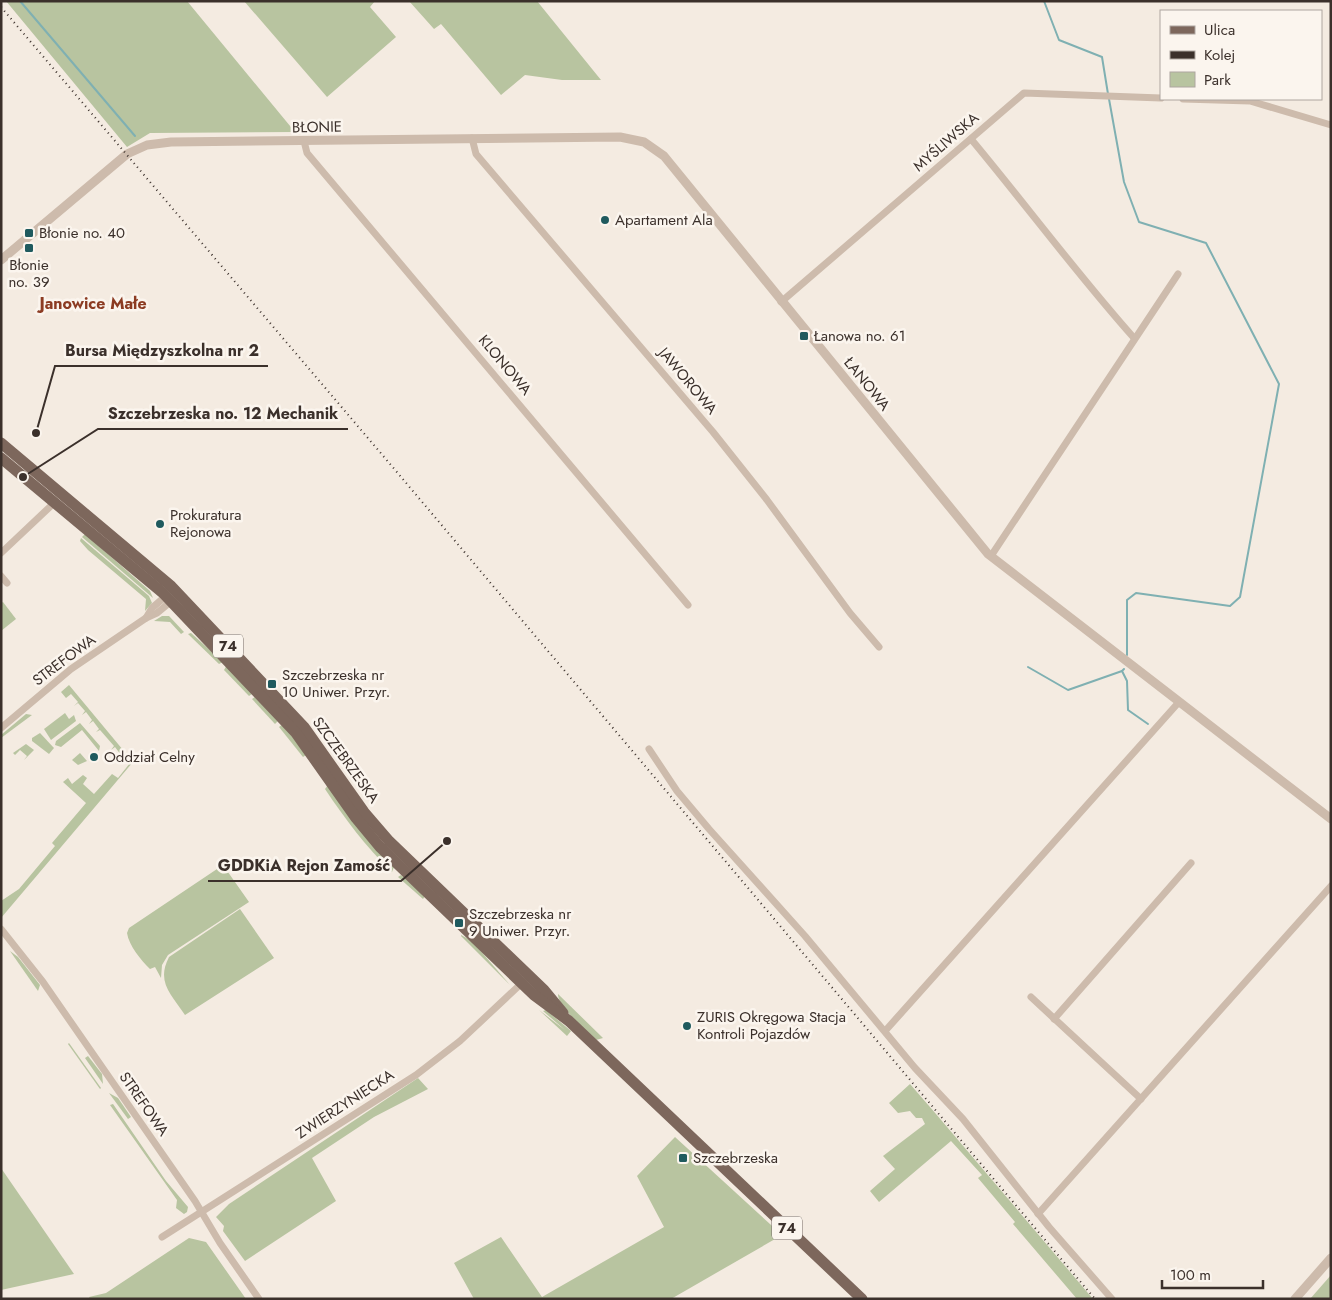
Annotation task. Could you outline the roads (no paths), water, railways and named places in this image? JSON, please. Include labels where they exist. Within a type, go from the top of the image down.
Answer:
[{"type":"main road","name":"SZCZEBRZESKA","points":[[1,443],[52,487],[149,565],[172,597]]},
{"type":"main road","name":"SZCZEBRZESKA","points":[[1,458],[172,597],[304,727],[364,812],[389,841],[526,979],[558,1005],[570,1023],[862,1299]]},
{"type":"street","name":"MYŚLIWSKA","points":[[781,302],[1024,93],[1160,98]]},
{"type":"street","points":[[1216,100],[1250,101],[1331,125]]},
{"type":"street","name":"BŁONIE","points":[[1,260],[123,157],[143,146],[171,142],[627,137],[649,144],[666,159]]},
{"type":"street","name":"JAWOROWA","points":[[472,138],[476,154],[713,432],[768,500],[850,613],[879,647]]},
{"type":"street","points":[[971,139],[1024,204],[1045,234],[1134,338]]},
{"type":"street","name":"KLONOWA","points":[[304,141],[307,153],[688,605]]},
{"type":"street","name":"ŁANOWA","points":[[666,159],[990,556],[1331,819]]},
{"type":"street","points":[[990,556],[1178,274]]},
{"type":"street","points":[[1,552],[54,503]]},
{"type":"street","points":[[1,576],[7,583]]},
{"type":"street","name":"STREFOWA","points":[[1,728],[71,669],[146,618],[172,597]]},
{"type":"street","points":[[886,1030],[1179,702]]},
{"type":"street","points":[[649,749],[677,791],[709,829],[771,896],[886,1030],[915,1068],[963,1120],[1038,1214],[1112,1299]]},
{"type":"street","points":[[1054,1019],[1191,863]]},
{"type":"street","points":[[1038,1214],[1331,886]]},
{"type":"street","name":"STREFOWA","points":[[1,929],[42,982],[202,1212],[230,1258],[259,1299]]},
{"type":"street","name":"ZWIERZYNIECKA","points":[[162,1237],[416,1075],[460,1041],[526,979]]},
{"type":"street","points":[[1031,996],[1141,1099]]},
{"type":"street","points":[[1295,1299],[1331,1258]]},
{"type":"waterway","points":[[20,1],[135,136]]},
{"type":"waterway","points":[[1044,1],[1059,40],[1102,57],[1108,94]]},
{"type":"waterway","points":[[1109,99],[1124,182],[1139,222],[1206,243],[1279,384],[1240,597],[1230,606],[1136,593],[1127,600],[1127,655]]},
{"type":"waterway","points":[[1028,667],[1068,690],[1122,671]]},
{"type":"waterway","points":[[1124,669],[1122,671],[1127,681],[1128,710],[1148,724]]},
{"type":"railway","points":[[1,7],[396,471],[1095,1299]]},
{"type":"place","name":"Apartament Ala","points":[[605,220]]},
{"type":"place","name":"Błonie no. 40","points":[[29,233]]},
{"type":"place","name":"Błonie no. 39","points":[[29,248]]},
{"type":"place","name":"Łanowa no. 61","points":[[804,336]]},
{"type":"place","name":"Bursa Międzyszkolna nr 2","points":[[36,433]]},
{"type":"place","name":"Szczebrzeska no. 12 Mechanik","points":[[23,477]]},
{"type":"place","name":"Prokuratura Rejonowa","points":[[160,524]]},
{"type":"place","name":"Szczebrzeska nr 10 Uniwer. Przyr.","points":[[272,684]]},
{"type":"place","name":"Oddział Celny","points":[[94,757]]},
{"type":"place","name":"GDDKiA Rejon Zamość","points":[[447,841]]},
{"type":"place","name":"Szczebrzeska nr 9 Uniwer. Przyr.","points":[[459,923]]},
{"type":"place","name":"ZURIS Okręgowa Stacja Kontroli Pojazdów","points":[[687,1026]]},
{"type":"place","name":"Szczebrzeska","points":[[683,1158]]},
{"type":"district","name":"Janowice Małe","points":[[93,303]]}]
